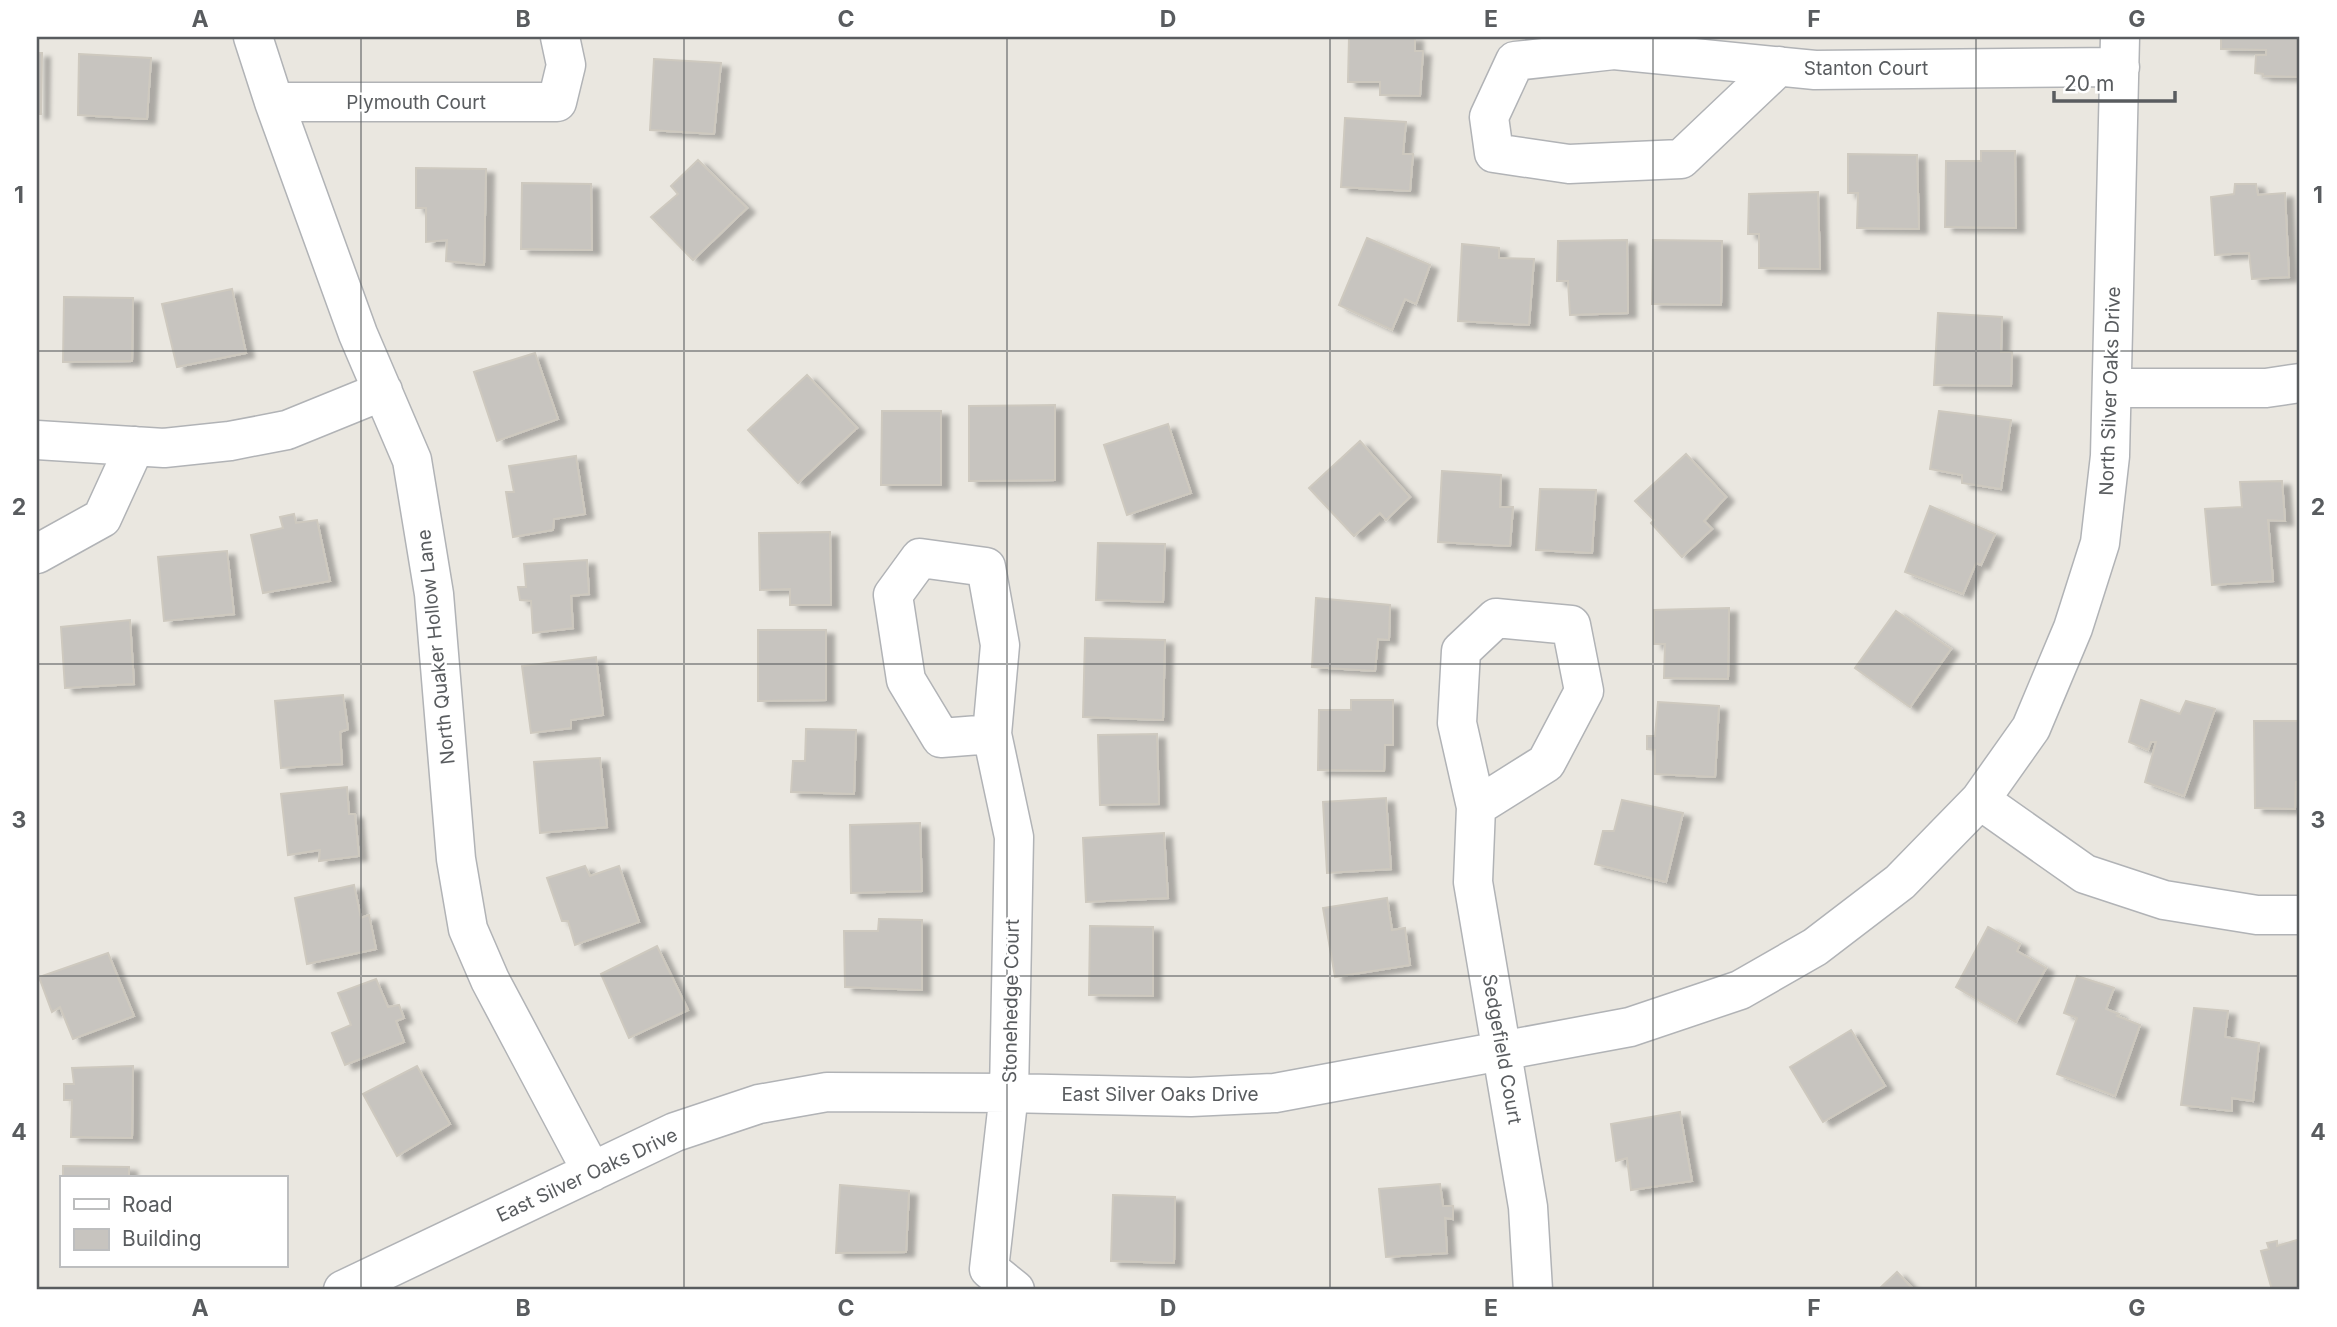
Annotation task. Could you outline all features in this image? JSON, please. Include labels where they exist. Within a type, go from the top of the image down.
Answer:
[{"type":"street","name":"North Quaker Hollow Lane","points":[[253,37],[358,334],[412,460],[432,580],[456,859],[468,929],[490,980],[592,1172]]},
{"type":"street","name":"Plymouth Court","points":[[274,102],[557,103],[565,65],[561,37]]},
{"type":"street","name":"Stanton Court","points":[[1779,66],[1681,159],[1569,164],[1494,153],[1489,117],[1515,61],[1614,50],[1779,66],[1815,70],[2120,52]]},
{"type":"street","name":"North Silver Oaks Drive","points":[[1980,800],[2031,728],[2073,628],[2100,543],[2110,456],[2120,52]]},
{"type":"street","points":[[2112,388],[2266,388],[2300,383]]},
{"type":"street","points":[[37,440],[163,447],[230,441],[287,430],[383,391]]},
{"type":"street","points":[[37,554],[103,518],[135,446]]},
{"type":"street","name":"Stonehedge Court","points":[[992,734],[941,738],[906,680],[893,595],[920,558],[986,567],[1000,645],[992,734],[1014,837],[1009,1093],[992,1283]]},
{"type":"street","name":"Sedgefield Court","points":[[1476,807],[1546,763],[1584,691],[1571,625],[1496,618],[1461,651],[1457,723],[1476,807],[1473,882],[1528,1207],[1533,1290]]},
{"type":"street","points":[[1980,800],[2085,874],[2164,900],[2257,915],[2300,915]]},
{"type":"street","name":"East Silver Oaks Drive","points":[[343,1290],[403,1277],[592,1172],[675,1132],[759,1104],[827,1092],[1191,1097],[1275,1093],[1630,1027],[1740,990],[1815,947],[1900,882],[1980,800]]},
{"type":"building","points":[[1349,37],[1415,37],[1415,51],[1423,51],[1420,96],[1380,95],[1380,82],[1348,82]]},
{"type":"building","points":[[2221,37],[2300,37],[2300,77],[2263,76],[2255,73],[2256,55],[2266,55],[2266,50],[2221,49]]},
{"type":"building","points":[[37,53],[42,53],[41,114],[37,114]]},
{"type":"building","points":[[79,54],[151,58],[147,119],[78,115]]},
{"type":"building","points":[[654,59],[721,63],[714,134],[650,130]]},
{"type":"building","points":[[1345,118],[1406,122],[1403,154],[1413,154],[1410,191],[1341,187]]},
{"type":"building","points":[[1981,151],[2015,151],[2016,228],[1945,227],[1946,161],[1981,161]]},
{"type":"building","points":[[1848,154],[1917,155],[1919,229],[1857,228],[1858,193],[1848,193]]},
{"type":"building","points":[[698,160],[747,208],[693,260],[651,217],[678,194],[671,186]]},
{"type":"building","points":[[416,168],[486,169],[484,265],[446,261],[447,240],[426,242],[426,208],[416,208]]},
{"type":"building","points":[[522,183],[591,184],[592,250],[521,249]]},
{"type":"building","points":[[2235,184],[2256,184],[2258,195],[2285,193],[2289,277],[2252,279],[2249,253],[2215,255],[2211,197],[2234,194]]},
{"type":"building","points":[[1818,192],[1820,269],[1759,268],[1759,234],[1748,234],[1749,194]]},
{"type":"building","points":[[1367,238],[1430,265],[1416,304],[1405,299],[1392,330],[1339,305]]},
{"type":"building","points":[[1627,240],[1628,313],[1570,315],[1568,281],[1557,281],[1558,241]]},
{"type":"building","points":[[1653,240],[1722,241],[1721,305],[1652,304]]},
{"type":"building","points":[[1462,244],[1499,248],[1499,258],[1534,259],[1529,325],[1458,321]]},
{"type":"building","points":[[232,289],[246,353],[177,367],[162,304]]},
{"type":"building","points":[[64,297],[133,298],[132,361],[63,362]]},
{"type":"building","points":[[1938,313],[2002,317],[2001,352],[2012,352],[2011,386],[1934,385]]},
{"type":"building","points":[[535,353],[558,419],[497,441],[474,372]]},
{"type":"building","points":[[807,375],[857,428],[798,483],[748,430]]},
{"type":"building","points":[[1055,405],[1055,480],[969,481],[969,406]]},
{"type":"building","points":[[882,411],[941,411],[941,485],[881,485]]},
{"type":"building","points":[[1939,411],[2011,420],[2001,489],[1962,483],[1962,475],[1930,469]]},
{"type":"building","points":[[1168,424],[1191,493],[1127,515],[1104,445]]},
{"type":"building","points":[[1360,441],[1410,497],[1386,520],[1380,513],[1354,536],[1309,488]]},
{"type":"building","points":[[1686,454],[1726,497],[1704,521],[1712,529],[1682,557],[1651,523],[1654,520],[1635,501]]},
{"type":"building","points":[[576,456],[585,514],[554,519],[553,530],[513,537],[506,492],[514,492],[509,466]]},
{"type":"building","points":[[1442,471],[1501,475],[1500,507],[1513,507],[1510,546],[1438,542]]},
{"type":"building","points":[[2282,481],[2285,521],[2268,520],[2273,581],[2212,585],[2205,509],[2242,507],[2240,482]]},
{"type":"building","points":[[1540,489],[1596,490],[1592,553],[1536,550]]},
{"type":"building","points":[[1930,506],[1995,534],[1981,565],[1976,563],[1963,594],[1905,572]]},
{"type":"building","points":[[294,514],[296,523],[317,520],[330,581],[263,593],[251,535],[283,528],[280,517]]},
{"type":"building","points":[[830,532],[831,605],[790,605],[790,589],[760,590],[759,533]]},
{"type":"building","points":[[1098,543],[1165,544],[1163,602],[1096,600]]},
{"type":"building","points":[[227,551],[234,614],[164,621],[158,557]]},
{"type":"building","points":[[587,560],[589,594],[571,596],[573,628],[533,633],[531,601],[520,600],[518,587],[526,587],[524,564]]},
{"type":"building","points":[[1316,598],[1390,605],[1389,640],[1378,639],[1375,671],[1312,667]]},
{"type":"building","points":[[1729,608],[1728,679],[1664,678],[1665,644],[1654,644],[1654,610]]},
{"type":"building","points":[[1896,611],[1951,649],[1910,707],[1855,668]]},
{"type":"building","points":[[130,620],[134,684],[65,688],[61,627]]},
{"type":"building","points":[[758,630],[826,630],[826,700],[758,701]]},
{"type":"building","points":[[1085,638],[1165,640],[1163,720],[1083,717]]},
{"type":"building","points":[[596,657],[603,715],[571,720],[571,728],[531,733],[522,666]]},
{"type":"building","points":[[343,695],[348,729],[340,732],[342,764],[281,768],[275,701]]},
{"type":"building","points":[[1351,700],[1393,700],[1393,745],[1385,745],[1384,771],[1318,770],[1319,710],[1351,710]]},
{"type":"building","points":[[2141,700],[2180,714],[2186,701],[2215,709],[2184,796],[2145,782],[2156,742],[2151,742],[2148,750],[2129,742]]},
{"type":"building","points":[[1658,702],[1719,706],[1715,777],[1655,774],[1655,750],[1647,749],[1647,736],[1655,736]]},
{"type":"building","points":[[2254,721],[2300,721],[2300,782],[2296,782],[2295,809],[2255,808]]},
{"type":"building","points":[[806,729],[856,730],[854,794],[791,792],[793,761],[805,761]]},
{"type":"building","points":[[1157,734],[1159,804],[1100,805],[1098,735]]},
{"type":"building","points":[[600,758],[607,827],[540,833],[534,762]]},
{"type":"building","points":[[347,787],[349,814],[355,814],[359,856],[319,861],[320,850],[288,855],[281,794]]},
{"type":"building","points":[[1386,798],[1391,869],[1327,873],[1323,802]]},
{"type":"building","points":[[1622,800],[1683,813],[1666,882],[1595,864],[1603,831],[1614,831]]},
{"type":"building","points":[[920,823],[922,891],[851,893],[850,825]]},
{"type":"building","points":[[1164,833],[1168,898],[1086,902],[1083,838]]},
{"type":"building","points":[[585,866],[590,876],[619,866],[639,922],[575,945],[568,921],[562,921],[547,878]]},
{"type":"building","points":[[354,885],[361,918],[369,915],[376,949],[307,964],[295,898]]},
{"type":"building","points":[[1387,898],[1392,930],[1405,928],[1410,965],[1335,977],[1323,908]]},
{"type":"building","points":[[879,919],[922,920],[922,990],[845,987],[844,931],[878,931]]},
{"type":"building","points":[[1090,926],[1153,927],[1153,996],[1089,995]]},
{"type":"building","points":[[1988,927],[2020,944],[2017,951],[2046,968],[2016,1022],[1956,987]]},
{"type":"building","points":[[657,946],[688,1010],[629,1038],[601,974]]},
{"type":"building","points":[[108,953],[134,1016],[73,1039],[60,1007],[52,1012],[39,977]]},
{"type":"building","points":[[2077,976],[2114,988],[2106,1009],[2140,1025],[2115,1096],[2057,1074],[2077,1018],[2064,1013]]},
{"type":"building","points":[[376,979],[388,1007],[399,1005],[404,1018],[396,1021],[404,1042],[345,1065],[332,1033],[351,1025],[338,993]]},
{"type":"building","points":[[2194,1008],[2228,1011],[2225,1037],[2259,1043],[2253,1101],[2232,1098],[2232,1111],[2181,1105]]},
{"type":"building","points":[[1851,1030],[1885,1086],[1823,1122],[1790,1067]]},
{"type":"building","points":[[133,1066],[132,1138],[71,1137],[72,1100],[64,1100],[64,1084],[74,1084],[72,1068]]},
{"type":"building","points":[[417,1066],[450,1124],[397,1156],[363,1094]]},
{"type":"building","points":[[1680,1112],[1692,1181],[1631,1190],[1627,1158],[1616,1161],[1611,1124]]},
{"type":"building","points":[[63,1166],[129,1167],[129,1176],[63,1176]]},
{"type":"building","points":[[1440,1184],[1443,1206],[1453,1206],[1453,1219],[1445,1218],[1447,1253],[1386,1257],[1379,1189]]},
{"type":"building","points":[[840,1185],[909,1191],[906,1252],[836,1253]]},
{"type":"building","points":[[1113,1195],[1175,1197],[1174,1263],[1111,1261]]},
{"type":"building","points":[[2300,1239],[2300,1290],[2272,1290],[2261,1251],[2269,1249],[2267,1243],[2277,1241],[2277,1246]]},
{"type":"building","points":[[1897,1272],[1914,1290],[1878,1290]]}]
